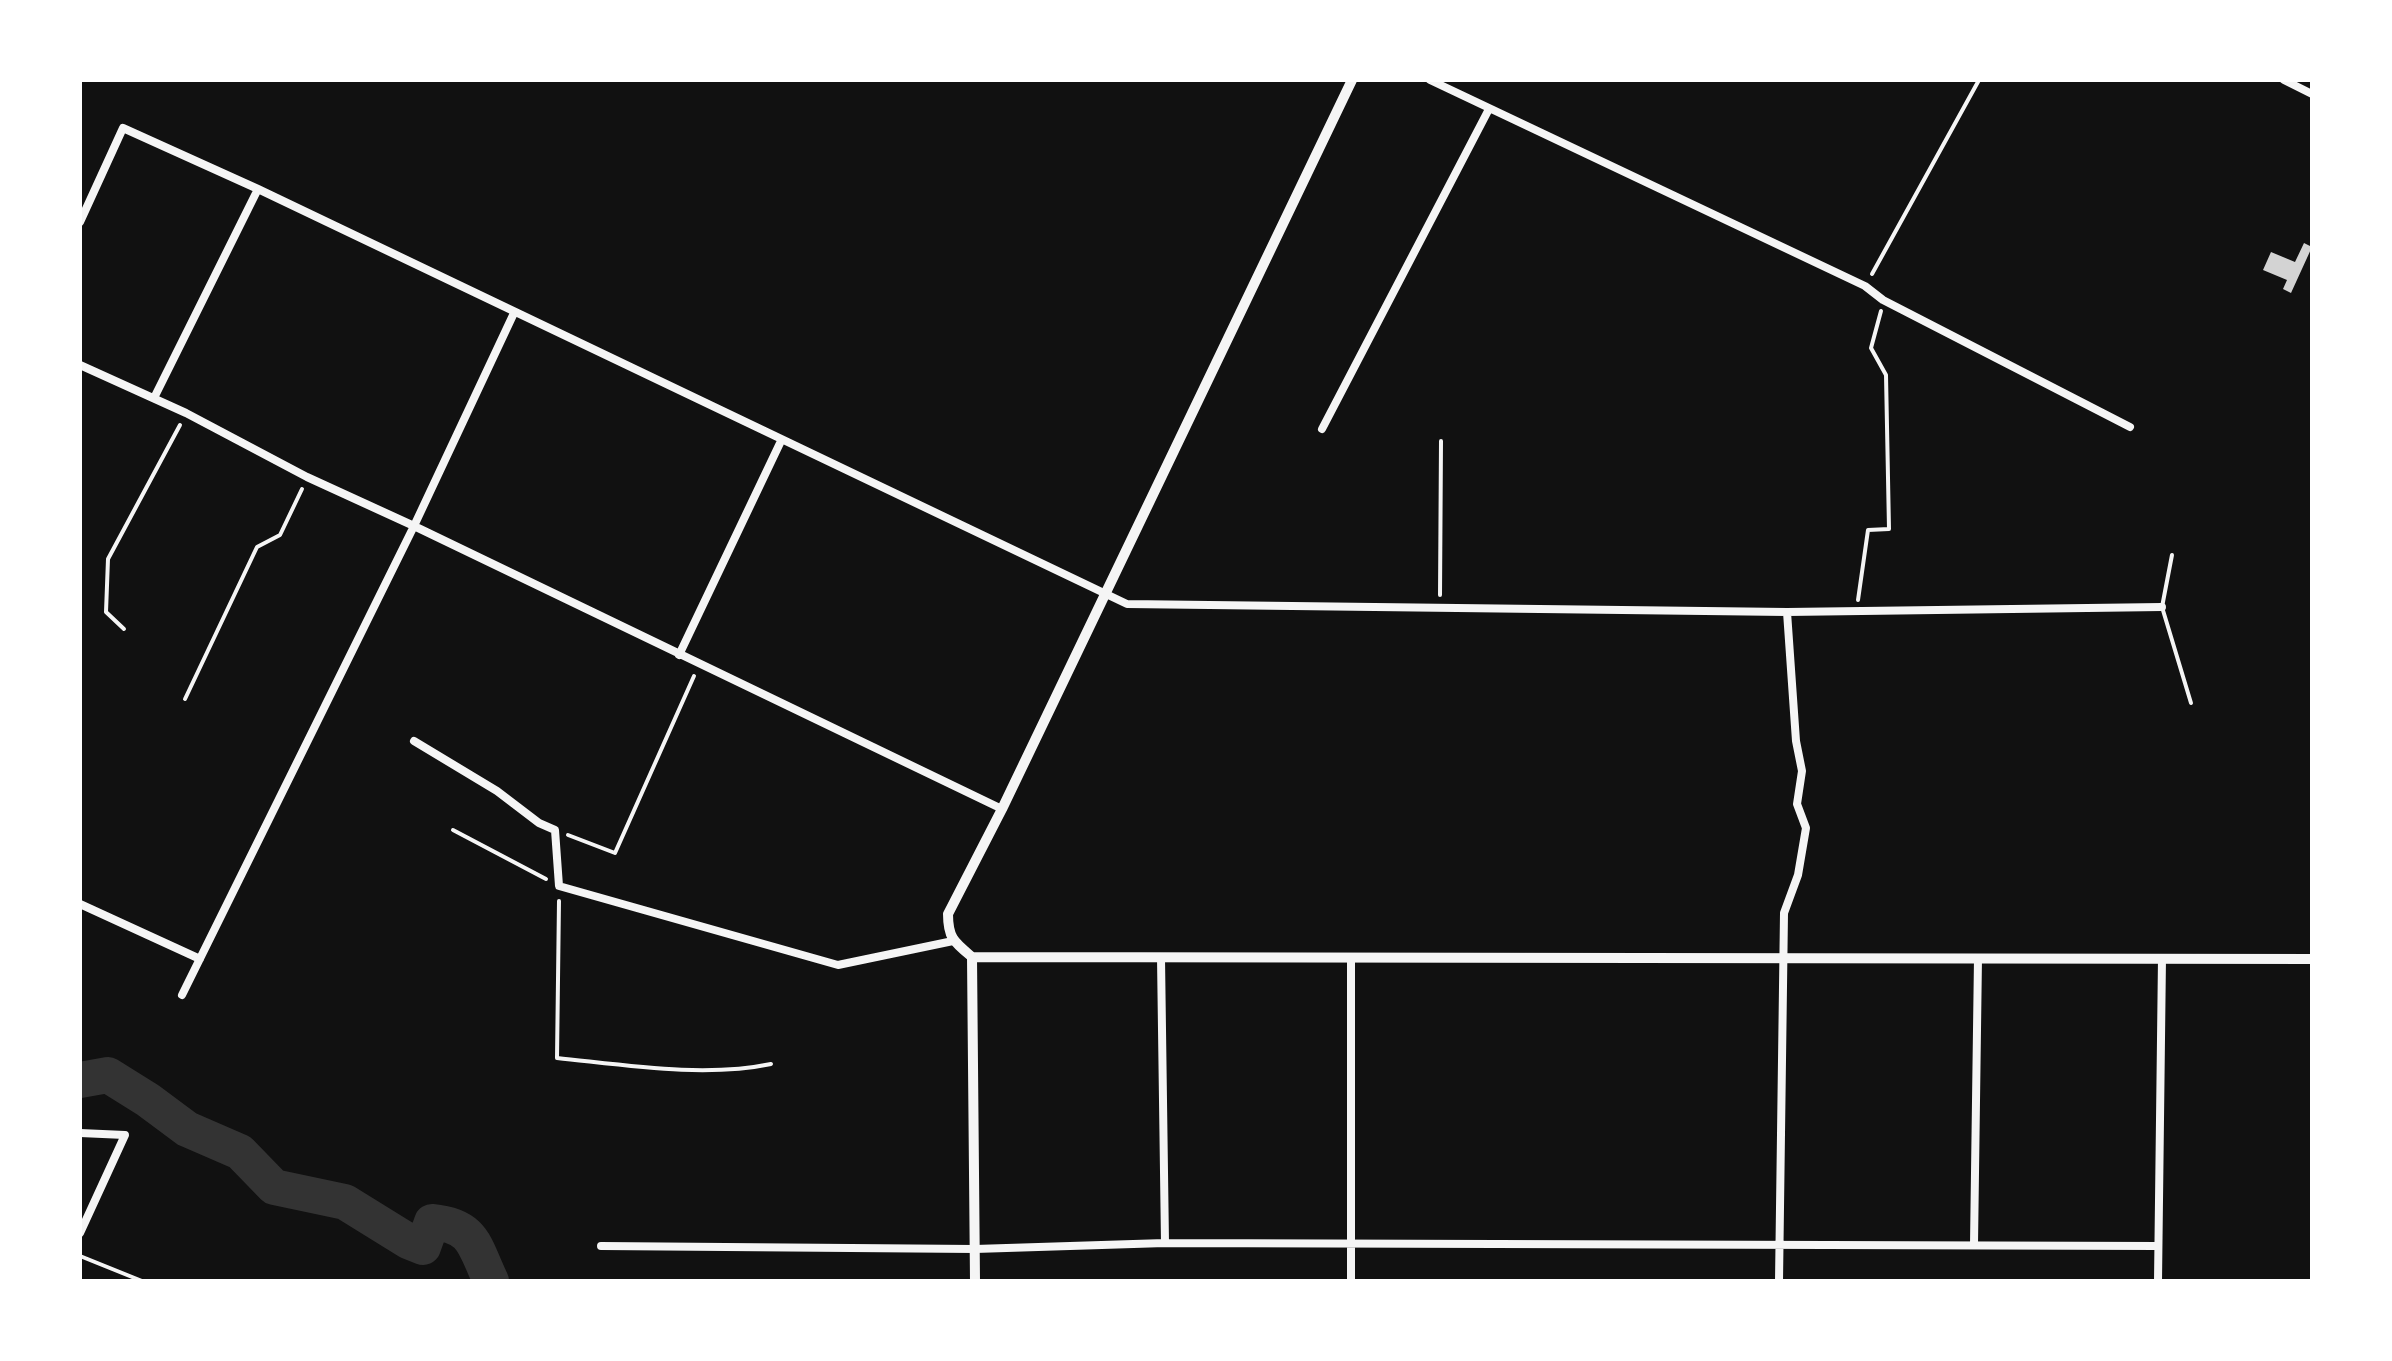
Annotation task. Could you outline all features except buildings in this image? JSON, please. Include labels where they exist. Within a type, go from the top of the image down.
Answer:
[{"type":"street","points":[[1352,80],[1002,809],[948,914],[948,930],[953,941],[972,957],[2312,959]]},
{"type":"street","points":[[1430,80],[1865,286],[1883,300],[2130,427]]},
{"type":"street","points":[[2284,80],[2312,94]]},
{"type":"street","points":[[1322,429],[1489,109]]},
{"type":"street","points":[[80,222],[123,128],[258,189],[1127,604],[1787,612],[2162,607]]},
{"type":"street","points":[[154,398],[258,189]]},
{"type":"street","points":[[182,995],[414,526],[514,313]]},
{"type":"street","points":[[80,365],[186,413],[307,477],[1002,809]]},
{"type":"street","points":[[679,655],[781,441]]},
{"type":"street","points":[[1779,1281],[1784,913],[1798,875],[1806,828],[1797,804],[1802,771],[1796,741],[1787,612]]},
{"type":"street","points":[[414,741],[497,791],[539,823],[555,830],[559,886],[838,965],[953,941]]},
{"type":"street","points":[[80,904],[200,959]]},
{"type":"street","points":[[972,957],[975,1281]]},
{"type":"street","points":[[1161,958],[1165,1243]]},
{"type":"street","points":[[1974,1244],[1978,958]]},
{"type":"street","points":[[2158,1281],[2162,958]]},
{"type":"street","points":[[1351,959],[1351,1281]]},
{"type":"street","points":[[80,1133],[125,1135],[80,1233]]},
{"type":"street","points":[[601,1246],[975,1249],[1165,1243],[2158,1246]]},
{"type":"lane","points":[[2172,555],[2162,607],[2191,703]]},
{"type":"lane","points":[[80,1256],[142,1281]]},
{"type":"path","points":[[1865,286],[1979,80]]},
{"type":"path","points":[[1857,611],[1868,530],[1889,529],[1886,375],[1871,348],[1883,300]]},
{"type":"path","points":[[124,629],[106,612],[108,559],[186,413]]},
{"type":"path","points":[[1440,609],[1441,441]]},
{"type":"path","points":[[185,699],[257,547],[280,535],[307,477]]},
{"type":"path","points":[[555,830],[615,853],[699,664]]},
{"type":"path","points":[[453,830],[559,886],[557,1058],[640,1066],[741,1070],[771,1064]]},
{"type":"waterway","points":[[80,1080],[108,1075],[187,1129],[240,1152],[274,1187],[345,1202],[423,1247],[432,1222],[457,1228],[471,1240],[491,1281]]}]
